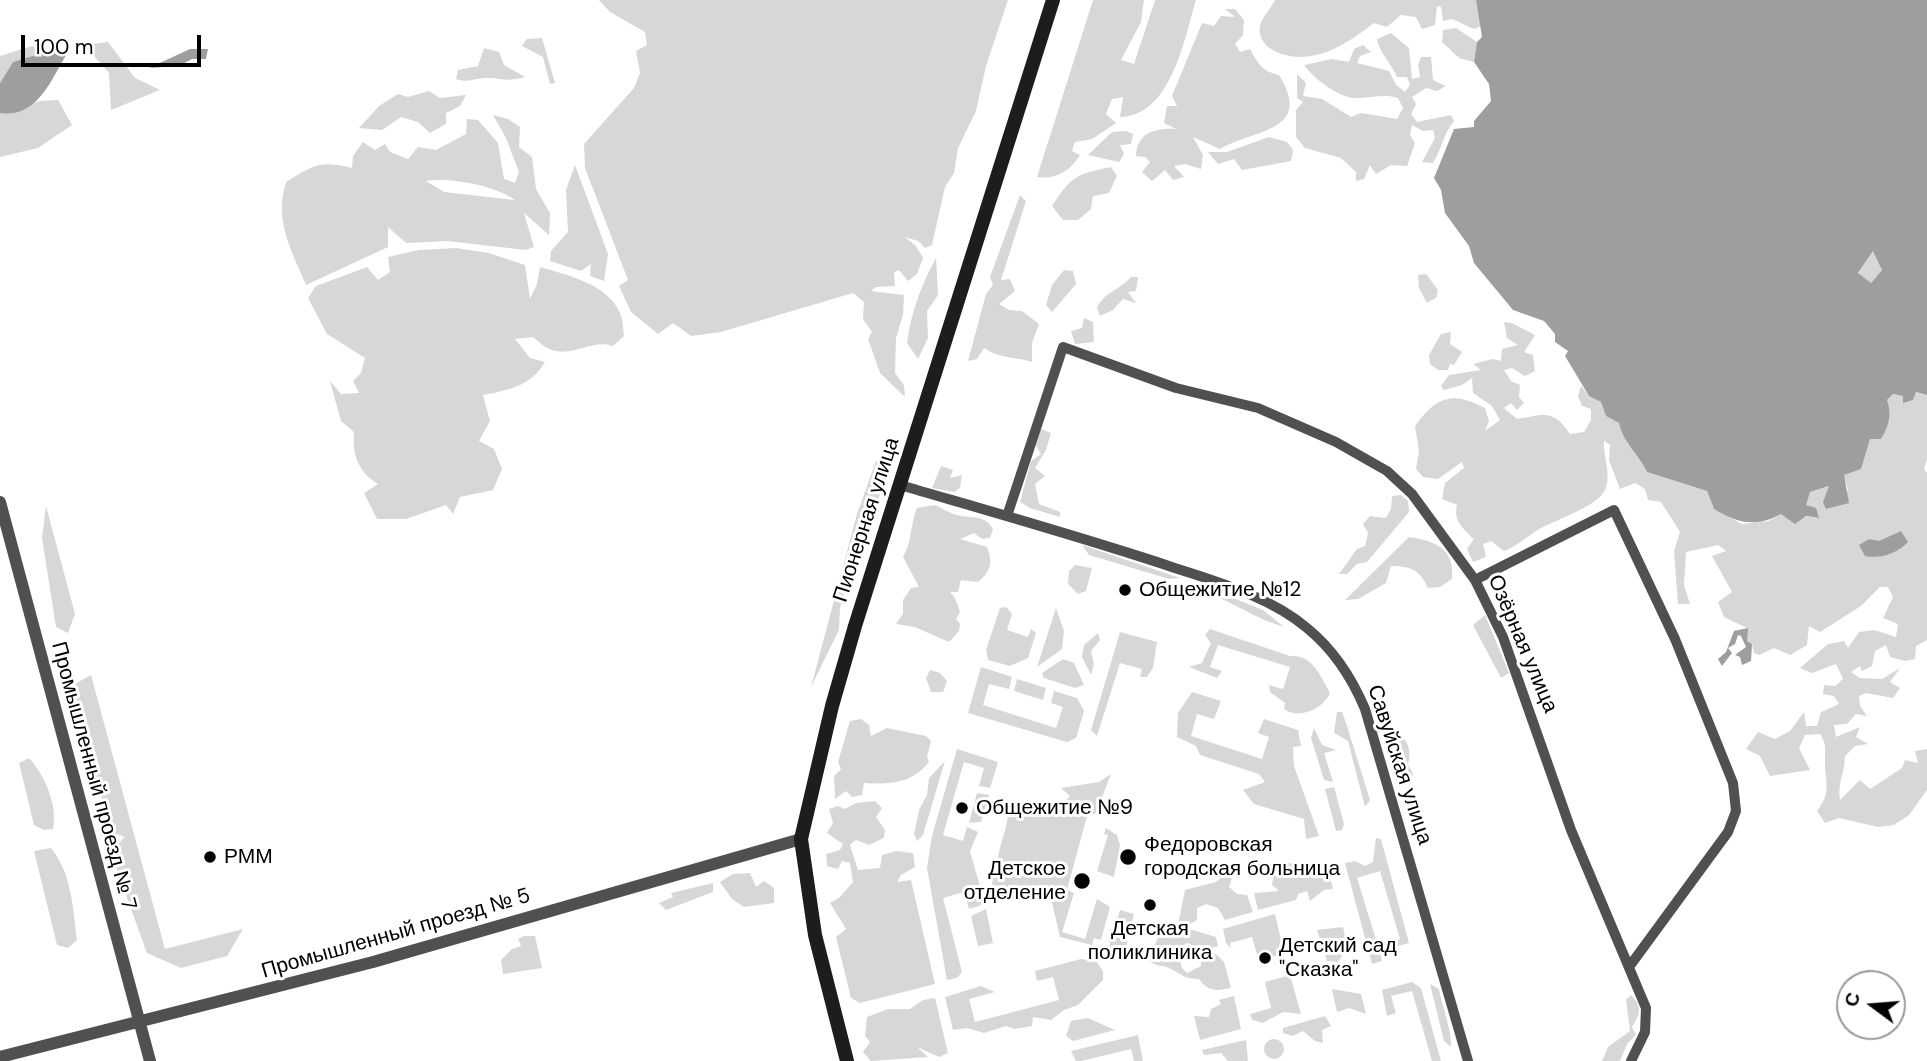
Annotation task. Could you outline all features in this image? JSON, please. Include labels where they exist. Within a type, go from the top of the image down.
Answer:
[{"type":"main road","name":"Пионерная улица","points":[[847,1061],[813,923],[801,839],[832,706],[1053,0]]},
{"type":"street","name":"Озёрная улица","points":[[1007,516],[1063,347],[1177,388],[1258,408],[1336,442],[1387,471],[1412,494],[1475,580],[1511,659],[1571,830],[1646,1008],[1645,1032],[1631,1061]]},
{"type":"street","name":"Савуйская улица","points":[[900,485],[1221,583],[1284,612],[1307,627],[1334,653],[1356,688],[1365,709],[1468,1061]]},
{"type":"street","name":"Промышленный проезд № 7","points":[[0,502],[150,1061]]},
{"type":"street","points":[[1475,580],[1614,510],[1675,639],[1733,783],[1736,811],[1728,832],[1629,967]]},
{"type":"street","name":"Промышленный проезд № 5","points":[[0,1057],[140,1024],[399,955],[801,839]]},
{"type":"shaded area","points":[[599,0],[1008,0],[986,66],[976,111],[958,148],[954,173],[945,187],[932,245],[925,248],[918,241],[905,237],[916,246],[923,258],[917,274],[908,281],[899,270],[894,272],[895,286],[876,287],[871,291],[904,295],[903,315],[896,338],[895,373],[904,385],[905,397],[880,373],[868,339],[872,332],[863,319],[864,302],[853,293],[721,332],[691,336],[673,323],[658,334],[631,312],[619,286],[628,280],[585,168],[584,144],[634,88],[640,73],[636,51],[647,45],[645,32],[610,12]]},
{"type":"shaded area","points":[[1093,0],[1144,0],[1141,22],[1121,60],[1134,64],[1155,0],[1196,0],[1173,73],[1152,104],[1137,113],[1120,117],[1123,97],[1112,99],[1106,114],[1116,123],[1092,139],[1075,142],[1072,151],[1080,155],[1067,170],[1056,176],[1037,177]]},
{"type":"shaded area","points":[[1275,0],[1476,0],[1481,26],[1474,29],[1452,19],[1443,21],[1441,7],[1437,6],[1435,25],[1422,29],[1416,17],[1401,15],[1387,27],[1374,23],[1330,51],[1305,57],[1292,56],[1273,50],[1261,38],[1260,25]]},
{"type":"shaded area","points":[[1476,0],[1927,0],[1927,395],[1916,392],[1913,400],[1903,403],[1903,396],[1893,394],[1887,400],[1889,416],[1884,434],[1881,439],[1870,439],[1861,469],[1844,475],[1849,503],[1826,509],[1823,502],[1829,486],[1810,492],[1806,505],[1816,508],[1819,518],[1806,516],[1795,524],[1781,514],[1763,521],[1747,522],[1731,518],[1714,509],[1707,491],[1647,472],[1624,436],[1619,423],[1606,416],[1601,402],[1589,396],[1565,356],[1568,351],[1555,342],[1555,334],[1544,321],[1513,310],[1474,263],[1469,246],[1445,213],[1441,190],[1434,178],[1454,129],[1474,127],[1474,121],[1491,101],[1489,84],[1474,62],[1477,42],[1482,37]],"holes":[[[1873,251],[1882,270],[1871,283],[1858,273]]]},
{"type":"shaded area","points":[[1225,9],[1235,9],[1244,20],[1243,35],[1235,44],[1240,52],[1250,49],[1261,66],[1279,75],[1288,94],[1289,108],[1285,118],[1263,132],[1220,149],[1193,137],[1203,155],[1201,169],[1185,164],[1174,166],[1184,177],[1173,180],[1165,170],[1152,181],[1142,172],[1150,162],[1145,157],[1136,156],[1137,148],[1149,133],[1161,129],[1176,129],[1164,123],[1167,106],[1177,106],[1172,96],[1202,23],[1214,26],[1221,16],[1235,17]]},
{"type":"shaded area","points":[[1456,28],[1477,42],[1474,62],[1459,58],[1442,42],[1443,30]]},
{"type":"shaded area","points":[[1391,33],[1409,48],[1412,79],[1420,77],[1418,65],[1421,57],[1431,57],[1433,80],[1446,86],[1437,91],[1426,88],[1412,97],[1416,104],[1411,114],[1417,122],[1451,115],[1454,121],[1433,163],[1422,162],[1435,138],[1433,130],[1423,131],[1412,125],[1410,135],[1415,143],[1407,166],[1391,165],[1376,174],[1370,165],[1364,179],[1356,181],[1356,172],[1341,158],[1305,148],[1296,137],[1296,110],[1303,102],[1297,98],[1297,74],[1306,83],[1303,96],[1322,99],[1351,117],[1361,113],[1397,119],[1403,108],[1398,98],[1348,97],[1326,86],[1304,65],[1332,59],[1349,62],[1354,49],[1363,45],[1371,52],[1360,56],[1357,63],[1389,71],[1396,85],[1405,92],[1410,85],[1407,77],[1397,77],[1377,39]]},
{"type":"shaded area","points":[[542,38],[555,83],[550,84],[543,57],[522,46],[527,39]]},
{"type":"shaded area","points":[[108,42],[135,78],[160,90],[111,110],[109,73],[84,45]]},
{"type":"shaded area","points":[[32,46],[46,52],[13,62],[0,83],[0,56]]},
{"type":"shaded area","points":[[484,48],[499,52],[504,65],[525,77],[508,80],[456,79],[458,70],[478,66]]},
{"type":"shaded area","points":[[190,49],[208,49],[206,59],[192,59],[179,66],[149,68]]},
{"type":"shaded area","points":[[46,52],[66,55],[41,96],[23,110],[0,113],[0,83],[13,62]]},
{"type":"shaded area","points":[[429,91],[440,98],[466,95],[460,106],[446,113],[446,124],[430,133],[418,122],[401,117],[382,130],[359,128],[379,106],[398,94],[408,97]]},
{"type":"shaded area","points":[[58,100],[72,125],[38,148],[0,157],[0,113],[11,114],[39,101]]},
{"type":"shaded area","points":[[493,115],[508,119],[520,127],[519,147],[532,157],[536,189],[550,213],[549,235],[524,213],[534,247],[526,250],[447,241],[406,243],[388,227],[388,247],[306,285],[283,222],[286,182],[324,164],[352,168],[353,156],[363,142],[375,150],[385,144],[390,152],[408,159],[418,147],[436,150],[466,134],[467,119],[478,120],[498,143],[504,179],[515,183],[519,172],[506,138]],"holes":[[[426,181],[484,186],[515,200],[444,192]]]},
{"type":"shaded area","points":[[1126,131],[1133,134],[1131,144],[1120,145],[1124,154],[1119,162],[1088,155],[1112,132]]},
{"type":"shaded area","points":[[1269,137],[1287,142],[1293,150],[1291,161],[1242,170],[1234,159],[1218,164],[1208,152],[1227,152]]},
{"type":"shaded area","points":[[575,165],[608,254],[604,281],[590,276],[591,264],[581,271],[550,261],[551,251],[568,232],[566,190]]},
{"type":"shaded area","points":[[1111,167],[1117,176],[1109,193],[1093,196],[1091,209],[1078,220],[1063,220],[1052,206],[1070,182],[1090,172]]},
{"type":"shaded area","points":[[1020,195],[1026,201],[1001,280],[1010,279],[1015,291],[999,304],[1009,310],[1022,311],[1039,324],[1032,343],[1032,362],[1001,356],[984,348],[977,359],[968,361],[986,294],[993,285],[990,277]]},
{"type":"shaded area","points":[[456,248],[489,253],[525,265],[530,299],[537,284],[540,267],[586,282],[614,303],[620,313],[624,336],[613,346],[605,344],[560,352],[542,345],[533,337],[515,339],[530,358],[545,362],[526,382],[483,395],[490,421],[479,441],[494,449],[502,469],[493,490],[460,497],[453,514],[446,505],[406,519],[377,519],[364,493],[378,484],[366,474],[358,462],[354,448],[354,432],[341,421],[330,381],[341,394],[359,393],[353,381],[361,373],[365,358],[327,334],[308,298],[316,286],[367,267],[378,280],[390,272],[388,257],[419,250]]},
{"type":"shaded area","points":[[1873,250],[1880,259],[1882,270],[1871,283],[1858,274]]},
{"type":"shaded area","points":[[936,258],[938,295],[927,311],[928,338],[918,359],[907,343],[917,299]]},
{"type":"shaded area","points":[[1064,270],[1073,271],[1076,284],[1052,312],[1046,305],[1052,285]]},
{"type":"shaded area","points":[[1426,274],[1438,290],[1436,298],[1427,303],[1419,288],[1418,275]]},
{"type":"shaded area","points":[[1131,277],[1138,277],[1136,291],[1128,292],[1136,303],[1123,299],[1113,310],[1100,316],[1097,308],[1100,303]]},
{"type":"shaded area","points":[[1084,318],[1093,322],[1094,342],[1075,344],[1071,331],[1082,328]]},
{"type":"shaded area","points":[[1504,322],[1512,323],[1535,335],[1524,352],[1533,355],[1535,371],[1525,376],[1512,368],[1504,370],[1511,381],[1520,385],[1519,397],[1524,403],[1517,410],[1511,403],[1504,408],[1517,419],[1548,415],[1559,420],[1570,434],[1584,432],[1591,420],[1591,409],[1582,406],[1578,396],[1581,386],[1589,396],[1601,402],[1606,416],[1619,423],[1624,437],[1647,472],[1707,491],[1714,509],[1742,524],[1769,521],[1781,514],[1818,518],[1805,506],[1810,492],[1830,486],[1826,509],[1835,506],[1848,490],[1843,475],[1863,458],[1870,439],[1881,439],[1889,416],[1886,401],[1893,394],[1903,396],[1903,402],[1915,392],[1927,395],[1927,459],[1924,469],[1927,473],[1927,640],[1916,646],[1915,659],[1905,661],[1890,657],[1886,645],[1875,651],[1872,666],[1862,671],[1860,666],[1851,672],[1860,678],[1882,679],[1900,668],[1890,682],[1900,688],[1893,698],[1866,693],[1859,696],[1860,706],[1867,716],[1856,714],[1847,724],[1834,725],[1836,737],[1860,727],[1856,737],[1868,744],[1855,746],[1845,756],[1840,800],[1860,780],[1870,789],[1902,768],[1905,760],[1918,763],[1915,751],[1927,749],[1927,790],[1909,815],[1894,825],[1878,827],[1839,818],[1825,823],[1817,811],[1825,799],[1827,787],[1825,747],[1820,734],[1805,735],[1799,748],[1810,770],[1770,776],[1760,756],[1746,749],[1758,732],[1775,739],[1790,731],[1804,712],[1806,726],[1817,726],[1821,712],[1839,704],[1834,696],[1823,694],[1824,685],[1835,686],[1843,679],[1836,664],[1812,673],[1800,668],[1828,644],[1844,641],[1848,648],[1859,632],[1874,630],[1896,637],[1898,624],[1883,618],[1893,597],[1888,587],[1880,587],[1861,606],[1820,632],[1809,626],[1807,645],[1790,655],[1774,648],[1759,655],[1754,653],[1752,644],[1747,641],[1747,628],[1724,617],[1718,602],[1732,592],[1712,556],[1726,551],[1718,545],[1686,552],[1684,585],[1690,604],[1678,604],[1674,551],[1680,532],[1661,502],[1648,500],[1645,489],[1635,483],[1620,489],[1609,460],[1610,445],[1604,441],[1608,479],[1600,496],[1584,508],[1543,527],[1504,551],[1491,541],[1483,544],[1486,557],[1473,562],[1467,549],[1474,539],[1458,520],[1457,505],[1442,499],[1445,483],[1464,468],[1462,462],[1438,479],[1423,477],[1416,469],[1419,451],[1415,426],[1431,408],[1446,399],[1454,398],[1485,408],[1489,421],[1485,431],[1500,420],[1492,406],[1473,393],[1472,378],[1462,385],[1444,390],[1441,386],[1449,375],[1481,370],[1473,364],[1493,359],[1501,361],[1502,349],[1518,345],[1507,338]]},
{"type":"shaded area","points":[[1451,332],[1450,344],[1462,352],[1454,365],[1450,364],[1448,370],[1438,370],[1430,364],[1429,355],[1441,334]]},
{"type":"shaded area","points":[[1041,429],[1051,433],[1046,450],[1035,468],[1045,476],[1035,484],[1039,504],[1060,512],[1060,517],[1030,508],[1020,502],[1031,461],[1041,454],[1036,446]]},
{"type":"shaded area","points":[[890,459],[872,522],[854,558],[840,608],[839,630],[811,687],[857,514],[876,461]]},
{"type":"shaded area","points":[[941,466],[953,470],[950,478],[962,475],[960,487],[955,492],[932,488]]},
{"type":"shaded area","points":[[1401,495],[1408,501],[1409,512],[1367,562],[1357,564],[1347,574],[1339,574],[1357,549],[1365,546],[1368,533],[1363,524],[1370,516],[1386,518],[1391,509],[1392,496]]},
{"type":"shaded area","points":[[935,505],[954,514],[982,519],[993,529],[990,538],[982,539],[974,533],[960,539],[987,547],[990,562],[986,574],[978,582],[961,580],[958,592],[950,592],[960,612],[956,619],[960,624],[959,631],[949,642],[915,627],[896,624],[903,614],[903,600],[911,588],[919,587],[903,557],[915,514],[917,508]]},
{"type":"shaded area","points":[[46,506],[75,614],[68,633],[56,627],[42,538]]},
{"type":"shaded area","points":[[1901,531],[1908,542],[1888,555],[1865,556],[1859,545],[1869,539],[1879,541]]},
{"type":"shaded area","points":[[1409,537],[1428,541],[1442,548],[1450,560],[1452,579],[1440,587],[1428,588],[1414,570],[1391,566],[1386,583],[1358,599],[1345,600]]},
{"type":"shaded area","points":[[1082,545],[1180,578],[1169,579],[1089,555]]},
{"type":"shaded area","points":[[1075,565],[1092,568],[1086,591],[1078,594],[1068,584],[1069,571]]},
{"type":"shaded area","points":[[1216,591],[1263,610],[1284,627],[1210,593]]},
{"type":"shaded area","points":[[1006,607],[1012,614],[1007,630],[1028,637],[1031,629],[1036,633],[1028,658],[1010,666],[988,660],[986,650],[1000,608]]},
{"type":"shaded area","points":[[1056,608],[1064,631],[1062,649],[1037,667]]},
{"type":"shaded area","points":[[1485,615],[1509,673],[1501,678],[1473,625]]},
{"type":"shaded area","points":[[1748,628],[1747,641],[1752,644],[1751,661],[1742,665],[1740,657],[1735,655],[1746,647],[1738,635],[1735,644],[1728,648],[1732,653],[1722,666],[1718,659],[1726,652],[1734,631]]},
{"type":"shaded area","points":[[1210,629],[1305,659],[1315,667],[1330,693],[1327,699],[1310,711],[1290,712],[1284,709],[1285,703],[1270,692],[1269,685],[1283,689],[1290,667],[1218,645],[1210,667],[1222,671],[1217,678],[1189,667],[1202,663],[1211,643],[1205,635]]},
{"type":"shaded area","points":[[1120,632],[1157,642],[1153,668],[1147,677],[1140,677],[1142,669],[1120,663],[1097,736],[1091,730]]},
{"type":"shaded area","points":[[1098,633],[1100,640],[1091,651],[1094,664],[1091,675],[1082,657],[1084,645]]},
{"type":"shaded area","points":[[1063,659],[1074,663],[1084,685],[1075,688],[1044,678],[1042,673]]},
{"type":"shaded area","points":[[981,667],[1012,677],[1009,689],[989,684],[983,705],[1056,728],[1063,707],[1051,703],[1054,691],[1077,698],[1084,711],[1076,738],[1067,742],[968,713]]},
{"type":"shaded area","points":[[930,670],[940,673],[947,681],[943,692],[931,692],[926,678]]},
{"type":"shaded area","points":[[91,675],[165,949],[243,929],[227,956],[181,968],[147,953],[110,851],[125,837],[111,832],[71,686]]},
{"type":"shaded area","points":[[1017,679],[1046,688],[1043,700],[1014,691]]},
{"type":"shaded area","points":[[1192,692],[1221,701],[1214,719],[1197,714],[1191,736],[1262,759],[1269,737],[1258,733],[1264,719],[1298,730],[1301,746],[1293,747],[1294,766],[1319,836],[1306,839],[1304,819],[1254,804],[1243,790],[1265,782],[1259,774],[1200,755],[1196,746],[1177,737],[1178,713]]},
{"type":"shaded area","points":[[1337,712],[1342,712],[1370,800],[1365,807],[1348,741],[1334,733]]},
{"type":"shaded area","points":[[861,719],[869,725],[871,736],[887,728],[926,736],[931,741],[927,757],[929,762],[908,778],[891,783],[864,783],[862,795],[852,797],[846,791],[835,799],[834,776],[841,769],[838,762],[850,721]]},
{"type":"shaded area","points":[[1380,721],[1398,732],[1407,743],[1410,756],[1408,764],[1413,774],[1405,784],[1397,784]]},
{"type":"shaded area","points":[[1314,728],[1322,745],[1336,750],[1324,753],[1333,782],[1324,780],[1311,738]]},
{"type":"shaded area","points":[[957,749],[998,762],[990,788],[979,786],[984,768],[964,762],[943,835],[963,841],[967,827],[978,832],[970,851],[985,904],[969,909],[964,892],[943,898],[962,972],[957,978],[947,980],[927,868],[932,836]]},
{"type":"shaded area","points":[[29,758],[49,791],[54,810],[53,829],[44,830],[34,825],[19,763]]},
{"type":"shaded area","points":[[945,761],[923,835],[917,841],[914,834],[919,810],[927,795],[929,778]]},
{"type":"shaded area","points":[[1111,774],[1096,813],[1087,816],[1067,890],[1074,893],[1062,932],[1085,939],[1097,899],[1110,907],[1101,940],[1094,938],[1092,945],[1060,937],[1051,898],[1041,892],[1013,898],[994,889],[991,880],[998,872],[998,856],[1008,811],[1018,813],[1023,805],[1043,810],[1059,809],[1070,796],[1061,788],[1099,782]]},
{"type":"shaded area","points":[[1334,787],[1344,824],[1342,830],[1336,831],[1325,789]]},
{"type":"shaded area","points":[[977,793],[989,795],[981,822],[969,823]]},
{"type":"shaded area","points":[[875,801],[882,808],[876,817],[885,830],[884,838],[869,845],[856,840],[850,845],[858,870],[880,868],[882,855],[896,851],[913,853],[915,867],[901,875],[897,882],[911,880],[935,984],[860,1003],[851,998],[836,937],[846,929],[830,903],[839,898],[853,882],[850,863],[842,861],[838,869],[827,866],[826,854],[840,850],[843,844],[827,833],[833,823],[829,809],[838,806],[845,809],[856,803]]},
{"type":"shaded area","points":[[1106,828],[1117,835],[1120,845],[1114,877],[1097,871],[1108,835],[1104,834]]},
{"type":"shaded area","points":[[1376,838],[1381,839],[1409,943],[1380,951],[1382,961],[1372,964],[1345,863],[1355,861],[1365,866],[1373,862]],"holes":[[[1380,871],[1400,939],[1378,946],[1357,878]]]},
{"type":"shaded area","points":[[51,848],[63,869],[73,904],[77,940],[68,948],[57,945],[34,851]]},
{"type":"shaded area","points":[[1302,863],[1330,877],[1333,889],[1324,890],[1310,901],[1307,891],[1298,894],[1296,900],[1258,910],[1254,893],[1279,891],[1272,885],[1274,874],[1261,864]]},
{"type":"shaded area","points":[[1231,869],[1233,874],[1229,887],[1237,894],[1247,895],[1253,912],[1225,920],[1218,908],[1206,904],[1197,908],[1197,920],[1188,925],[1189,929],[1216,937],[1218,946],[1206,950],[1187,943],[1177,951],[1182,968],[1187,973],[1201,966],[1201,959],[1216,954],[1224,962],[1231,988],[1209,988],[1199,979],[1187,977],[1149,960],[1162,927],[1170,934],[1177,930],[1185,890],[1216,882]]},
{"type":"shaded area","points":[[750,873],[756,887],[764,881],[774,888],[774,903],[744,907],[732,899],[720,882],[733,874]]},
{"type":"shaded area","points":[[713,883],[713,892],[666,910],[659,903],[673,897],[671,893]]},
{"type":"shaded area","points":[[986,909],[993,943],[978,946],[971,916]]},
{"type":"shaded area","points":[[1120,910],[1134,914],[1124,956],[1108,950]]},
{"type":"shaded area","points":[[1275,914],[1284,953],[1259,961],[1252,937],[1230,943],[1231,948],[1226,943],[1223,929]]},
{"type":"shaded area","points":[[1343,927],[1348,947],[1338,962],[1327,961],[1317,930]]},
{"type":"shaded area","points":[[535,936],[542,968],[503,974],[501,960],[512,949],[521,946],[518,939]]},
{"type":"shaded area","points":[[1081,959],[1096,961],[1103,971],[1103,980],[1078,1005],[1064,1010],[1051,1020],[1033,1017],[1032,1026],[1015,1029],[1006,1026],[984,1033],[967,1028],[953,1030],[945,997],[981,986],[995,992],[969,999],[975,1022],[1059,1000],[1053,977],[1037,981],[1035,971]]},
{"type":"shaded area","points":[[1290,975],[1301,1014],[1283,1012],[1263,1023],[1252,1020],[1250,1014],[1271,1008],[1265,982]]},
{"type":"shaded area","points":[[1412,982],[1421,988],[1441,1061],[1432,1061],[1412,991],[1391,996],[1396,1013],[1387,1016],[1382,990]]},
{"type":"shaded area","points":[[1430,984],[1439,989],[1451,1047],[1444,1041]]},
{"type":"shaded area","points":[[1332,989],[1361,994],[1366,1014],[1349,1008],[1337,1012]]},
{"type":"shaded area","points":[[1631,995],[1639,1007],[1632,1027],[1636,1035],[1627,1044],[1620,1061],[1602,1061],[1608,1047],[1630,1031],[1626,1000]]},
{"type":"shaded area","points":[[1234,996],[1241,1029],[1200,1040],[1194,1016],[1209,1017],[1211,1009],[1221,1004],[1219,1000]]},
{"type":"shaded area","points":[[935,998],[948,1053],[939,1057],[917,1047],[928,1057],[871,1061],[863,1052],[870,1042],[865,1036],[867,1017],[888,1009],[910,1009],[923,1000]]},
{"type":"shaded area","points":[[1325,1016],[1331,1026],[1322,1030],[1323,1043],[1315,1041],[1303,1031],[1293,1036],[1283,1033],[1283,1028]]},
{"type":"shaded area","points":[[1088,1018],[1115,1030],[1073,1041],[1066,1036],[1071,1021]]},
{"type":"shaded area","points":[[1138,1035],[1143,1061],[1134,1061],[1131,1049],[1081,1061],[1076,1061],[1071,1051]]},
{"type":"shaded area","points":[[1270,1039],[1278,1039],[1284,1049],[1278,1059],[1270,1059],[1264,1053],[1264,1045]]},
{"type":"shaded area","points":[[1246,1040],[1248,1061],[1228,1061],[1221,1053],[1204,1055],[1202,1050]]},
{"type":"place","name":"Общежитие №12","points":[[1125,590]]},
{"type":"place","name":"Общежитие №9","points":[[962,808]]},
{"type":"place","name":"РММ","points":[[210,857]]},
{"type":"place","name":"Федоровская городская больница","points":[[1128,857]]},
{"type":"place","name":"Детское отделение","points":[[1082,881]]},
{"type":"place","name":"Детская поликлиника","points":[[1150,905]]},
{"type":"place","name":"Детский сад \"Сказка\"","points":[[1265,958]]}]
